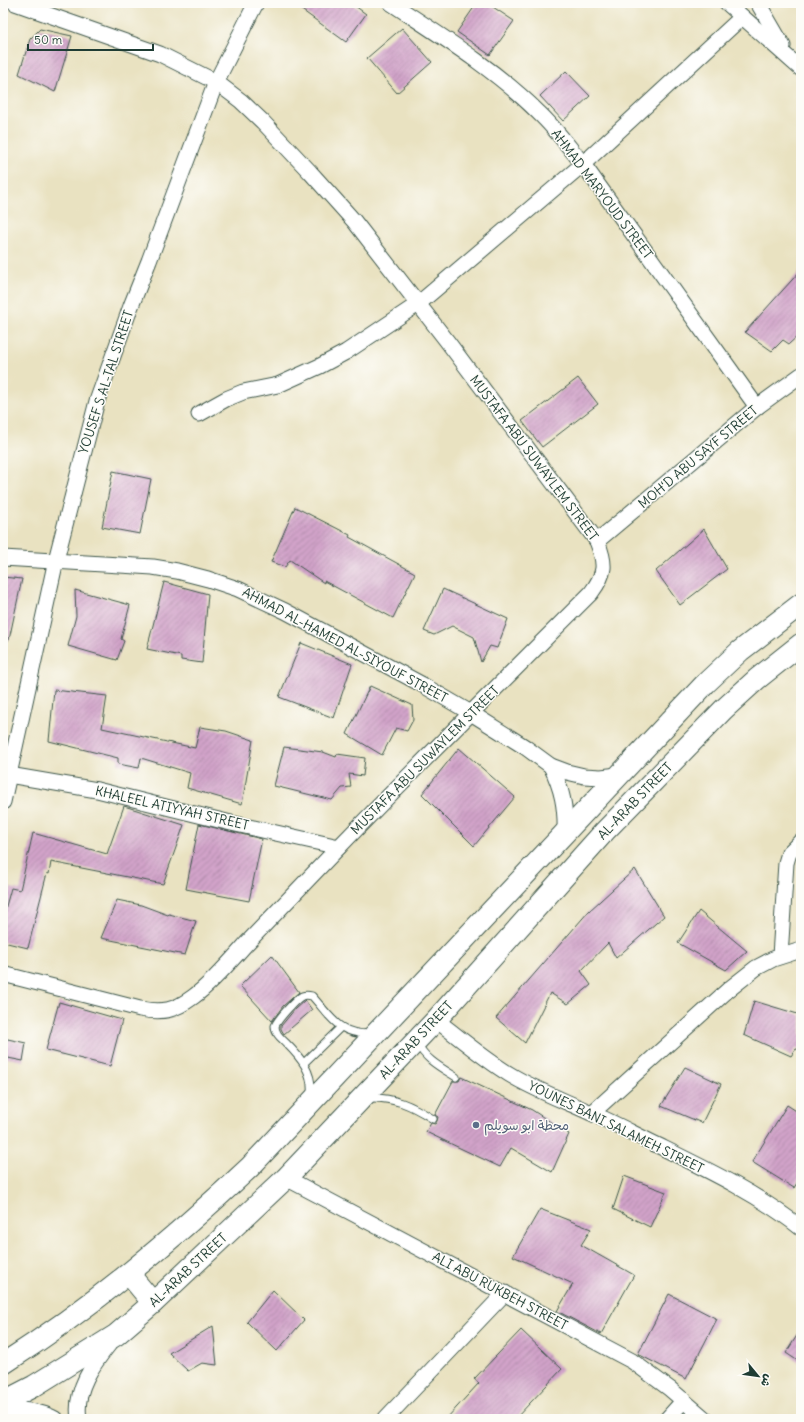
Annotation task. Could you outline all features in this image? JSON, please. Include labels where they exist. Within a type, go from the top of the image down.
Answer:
[{"type":"main road","points":[[3,1364],[92,1303],[129,1274],[200,1214],[250,1167],[706,683],[740,651],[801,604]]},
{"type":"main road","name":"AL-ARAB STREET","points":[[3,1402],[34,1386],[116,1335],[153,1303],[286,1178],[436,1020],[605,831],[724,709],[757,679],[801,644]]},
{"type":"main road","points":[[129,1274],[153,1303]]},
{"type":"street","name":"MUSTAFA ABU SUWAYLEM STREET","points":[[3,974],[152,1011],[174,1009],[194,996],[471,713],[591,593],[600,581],[603,568],[603,556],[597,541],[447,341],[354,221],[263,122],[241,101],[216,82],[160,54],[15,3]]},
{"type":"street","name":"YOUSEF S AL-TAL STREET","points":[[3,802],[6,774],[56,560],[97,401],[131,306],[216,82],[256,3]]},
{"type":"street","name":"AHMAD MARYOUD STREET","points":[[391,3],[464,52],[508,86],[538,112],[560,136],[582,164],[757,407]]},
{"type":"street","points":[[727,3],[801,69]]},
{"type":"street","points":[[758,3],[788,56]]},
{"type":"street","points":[[199,414],[226,399],[243,392],[278,385],[320,366],[346,352],[418,304],[582,164],[742,17]]},
{"type":"street","name":"MOH‘D ABU SAYF STREET","points":[[597,541],[757,407],[801,375]]},
{"type":"street","name":"AHMAD AL-HAMED AL-SIYOUF STREET","points":[[3,558],[153,567],[177,571],[208,579],[238,589],[285,611],[421,684],[525,747],[551,766],[584,776],[601,777],[618,775]]},
{"type":"street","points":[[551,766],[563,798],[566,816],[565,833]]},
{"type":"street","name":"KHALEEL ATIYYAH STREET","points":[[6,774],[96,790],[339,847]]},
{"type":"street","points":[[780,956],[786,863],[789,853],[801,841]]},
{"type":"street","points":[[592,1113],[728,990],[756,968],[780,956],[801,950]]},
{"type":"street","name":"YOUNES BANI SALAMEH STREET","points":[[436,1020],[490,1062],[510,1074],[729,1181],[792,1220],[801,1228]]},
{"type":"street","name":"ALI ABU RUKBEH STREET","points":[[286,1178],[632,1361],[684,1400],[705,1419]]},
{"type":"street","points":[[385,1419],[505,1293]]},
{"type":"street","points":[[79,1419],[78,1413],[80,1398],[90,1369],[116,1335]]},
{"type":"street","points":[[666,1419],[684,1400]]},
{"type":"street","points":[[3,1409],[33,1411],[42,1413],[54,1419]]},
{"type":"lane","points":[[310,1103],[312,1082],[309,1072],[304,1062],[276,1033],[276,1022],[304,995],[312,996],[333,1021],[350,1032],[369,1034],[379,1031]]},
{"type":"lane","points":[[304,1062],[341,1027]]},
{"type":"lane","points":[[416,1041],[426,1057],[456,1077]]},
{"type":"lane","points":[[362,1098],[388,1099],[402,1102],[414,1107],[433,1119]]},
{"type":"building","points":[[292,3],[351,3],[366,14],[346,42]]},
{"type":"building","points":[[477,3],[487,3],[514,21],[490,55],[457,32]]},
{"type":"building","points":[[402,28],[432,62],[397,93],[367,58]]},
{"type":"building","points":[[40,29],[72,36],[55,92],[19,74],[30,39]]},
{"type":"building","points":[[566,71],[590,96],[563,121],[540,96]]},
{"type":"building","points":[[801,270],[801,333],[789,344],[783,340],[772,351],[745,332]]},
{"type":"building","points":[[578,378],[598,404],[542,447],[522,421]]},
{"type":"building","points":[[113,471],[151,479],[140,534],[102,527]]},
{"type":"building","points":[[295,507],[350,535],[349,537],[415,573],[393,618],[324,581],[324,583],[290,560],[285,567],[271,562]]},
{"type":"building","points":[[704,529],[727,569],[680,605],[656,571]]},
{"type":"building","points":[[3,577],[22,579],[9,640],[3,640]]},
{"type":"building","points":[[164,582],[208,594],[202,663],[181,660],[181,656],[147,649]]},
{"type":"building","points":[[443,589],[508,619],[497,648],[490,646],[481,662],[474,637],[452,626],[434,635],[424,631]]},
{"type":"building","points":[[75,590],[130,605],[121,639],[124,641],[117,660],[68,646],[76,616]]},
{"type":"building","points":[[301,643],[352,664],[334,718],[279,697]]},
{"type":"building","points":[[370,686],[412,705],[413,720],[407,731],[396,728],[382,755],[347,734]]},
{"type":"building","points":[[54,690],[107,696],[102,728],[195,748],[200,727],[226,731],[253,740],[242,804],[187,788],[190,773],[141,758],[139,768],[118,764],[118,758],[49,741]]},
{"type":"building","points":[[284,747],[323,752],[336,757],[337,754],[365,758],[363,776],[349,774],[351,787],[342,788],[332,800],[274,786]]},
{"type":"building","points":[[459,748],[515,797],[474,846],[422,794]]},
{"type":"building","points":[[124,806],[184,825],[163,884],[51,862],[28,948],[3,942],[3,917],[11,888],[20,890],[33,833],[107,854]]},
{"type":"building","points":[[199,824],[262,839],[249,901],[186,889]]},
{"type":"building","points":[[635,869],[664,916],[616,958],[608,943],[581,971],[591,985],[568,1004],[550,993],[525,1043],[496,1018],[589,911]]},
{"type":"building","points":[[117,900],[141,905],[168,915],[196,921],[185,955],[101,938]]},
{"type":"building","points":[[699,911],[747,951],[726,970],[678,943]]},
{"type":"building","points":[[272,955],[299,992],[283,1006],[272,1021],[240,986]]},
{"type":"building","points":[[305,1000],[312,1010],[284,1034],[281,1026],[295,1009]]},
{"type":"building","points":[[754,1001],[801,1015],[801,1050],[796,1049],[791,1056],[744,1035]]},
{"type":"building","points":[[59,1002],[122,1020],[110,1066],[46,1050]]},
{"type":"building","points":[[3,1038],[26,1043],[23,1061],[3,1057]]},
{"type":"building","points":[[685,1067],[721,1084],[702,1123],[661,1106]]},
{"type":"building","name":"محطة ابو سويلم","points":[[461,1077],[532,1110],[569,1134],[552,1172],[511,1148],[500,1167],[426,1132],[431,1123],[435,1124],[437,1121],[438,1117],[435,1115],[453,1081],[459,1081]]},
{"type":"building","points":[[787,1105],[801,1114],[801,1176],[794,1188],[752,1162]]},
{"type":"building","points":[[624,1176],[666,1192],[650,1227],[613,1209]]},
{"type":"building","points":[[540,1209],[591,1229],[581,1245],[634,1275],[601,1334],[557,1311],[573,1284],[513,1256]]},
{"type":"building","points":[[273,1290],[304,1320],[277,1351],[247,1322]]},
{"type":"building","points":[[669,1294],[717,1319],[686,1379],[638,1354]]},
{"type":"building","points":[[213,1326],[217,1365],[202,1363],[188,1371],[169,1353]]},
{"type":"building","points":[[801,1329],[801,1363],[786,1353]]},
{"type":"building","points":[[521,1330],[562,1369],[515,1419],[446,1419],[479,1383],[474,1379]]},
{"type":"place","name":"محطة ابو سويلم","points":[[476,1125]]}]
